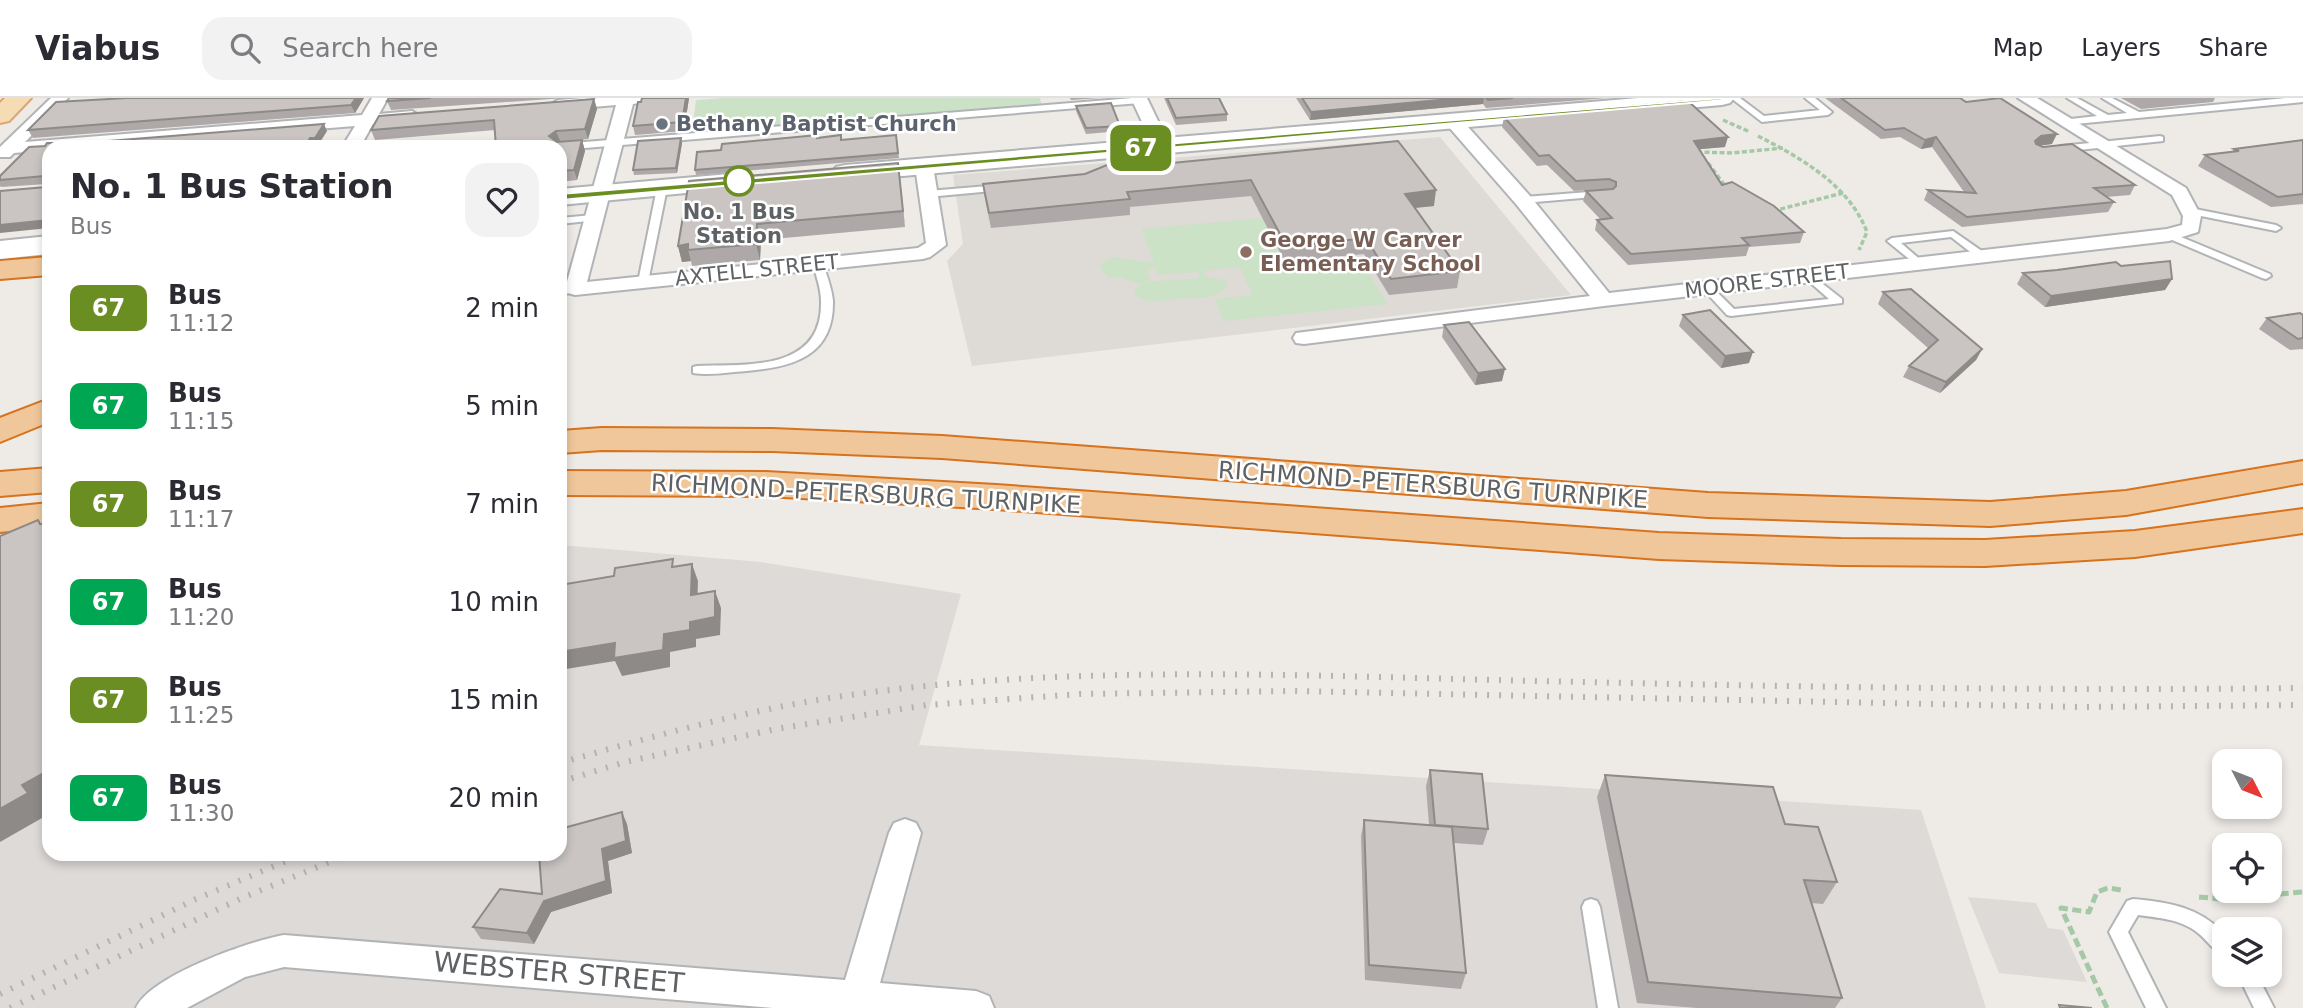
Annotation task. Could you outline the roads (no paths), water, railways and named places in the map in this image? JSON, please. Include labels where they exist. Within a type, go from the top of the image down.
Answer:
[{"type":"highway","points":[[0,270],[42,267]]},
{"type":"highway","points":[[0,431],[42,412]]},
{"type":"highway","points":[[567,433],[603,439]]},
{"type":"highway","name":"RICHMOND-PETERSBURG TURNPIKE","points":[[567,442],[603,439],[772,440],[942,447],[1708,505],[1990,514],[2126,503],[2303,472]]},
{"type":"highway","points":[[0,484],[42,481]]},
{"type":"highway","name":"RICHMOND-PETERSBURG TURNPIKE","points":[[567,483],[779,485],[996,497],[1659,546],[1841,552],[1984,552],[2135,544],[2303,521]]},
{"type":"highway","points":[[0,520],[42,516]]},
{"type":"main road","points":[[0,116],[19,98]]},
{"type":"main road","points":[[1434,98],[1454,122]]},
{"type":"main road","points":[[814,175],[1096,157],[1161,146],[1454,122],[1717,107]]},
{"type":"main road","points":[[567,199],[596,206],[662,188],[759,180]]},
{"type":"main road","points":[[0,250],[42,246]]},
{"type":"street","points":[[355,140],[380,98]]},
{"type":"street","points":[[546,106],[646,98]]},
{"type":"street","points":[[2026,98],[2180,192],[2190,211],[2191,228],[2169,235]]},
{"type":"street","points":[[568,290],[596,206],[625,99]]},
{"type":"street","points":[[1140,99],[1161,146]]},
{"type":"street","points":[[4,152],[59,102]]},
{"type":"street","points":[[136,140],[436,114]]},
{"type":"street","points":[[1454,122],[1523,200],[1604,300]]},
{"type":"street","points":[[4,152],[42,149]]},
{"type":"street","points":[[924,166],[936,245]]},
{"type":"street","name":"MOORE STREET","points":[[1304,338],[1604,300],[2169,235]]},
{"type":"street","name":"AXTELL STREET","points":[[568,290],[923,253],[936,245]]},
{"type":"street","points":[[856,1003],[905,833]]},
{"type":"street","name":"WEBSTER STREET","points":[[154,1008],[234,964],[260,954],[284,951],[856,1003],[976,1008]]},
{"type":"lane","points":[[1735,98],[1762,118],[1828,112],[1809,98]]},
{"type":"lane","points":[[2071,98],[2106,118]]},
{"type":"lane","points":[[2106,98],[2137,115]]},
{"type":"lane","points":[[2237,98],[2249,104]]},
{"type":"lane","points":[[567,146],[1140,99]]},
{"type":"lane","points":[[2065,122],[2294,100]]},
{"type":"lane","points":[[2051,150],[2160,139]]},
{"type":"lane","points":[[928,194],[1008,187]]},
{"type":"lane","points":[[643,282],[662,188]]},
{"type":"lane","points":[[1523,200],[1607,194]]},
{"type":"lane","points":[[567,218],[596,206]]},
{"type":"lane","points":[[2190,211],[2276,228]]},
{"type":"lane","points":[[1919,264],[1892,241],[1953,234],[1982,256]]},
{"type":"lane","points":[[2169,235],[2266,276]]},
{"type":"lane","points":[[697,370],[782,363],[807,354],[823,337],[826,326],[826,296],[817,264]]},
{"type":"lane","points":[[1707,288],[1731,313],[1838,302],[1809,276]]},
{"type":"lane","points":[[1591,907],[1608,1008]]},
{"type":"lane","points":[[2155,1008],[2118,932],[2133,907],[2176,911],[2212,932]]},
{"type":"lane","points":[[2253,987],[2264,1008]]},
{"type":"railway","points":[[567,761],[700,725],[843,696],[929,686],[1103,675],[1277,675],[1920,688],[2303,688]]},
{"type":"railway","points":[[567,780],[625,762],[776,729],[927,705],[1080,694],[1292,691],[2083,707],[2303,705]]},
{"type":"railway","points":[[0,994],[196,899],[286,861]]},
{"type":"railway","points":[[10,1008],[242,898],[332,861]]},
{"type":"place","name":"Bethany Baptist Church","points":[[662,124]]},
{"type":"place","name":"No. 1 Bus Station","points":[[739,181]]},
{"type":"place","name":"George W Carver Elementary School","points":[[1246,252]]}]
